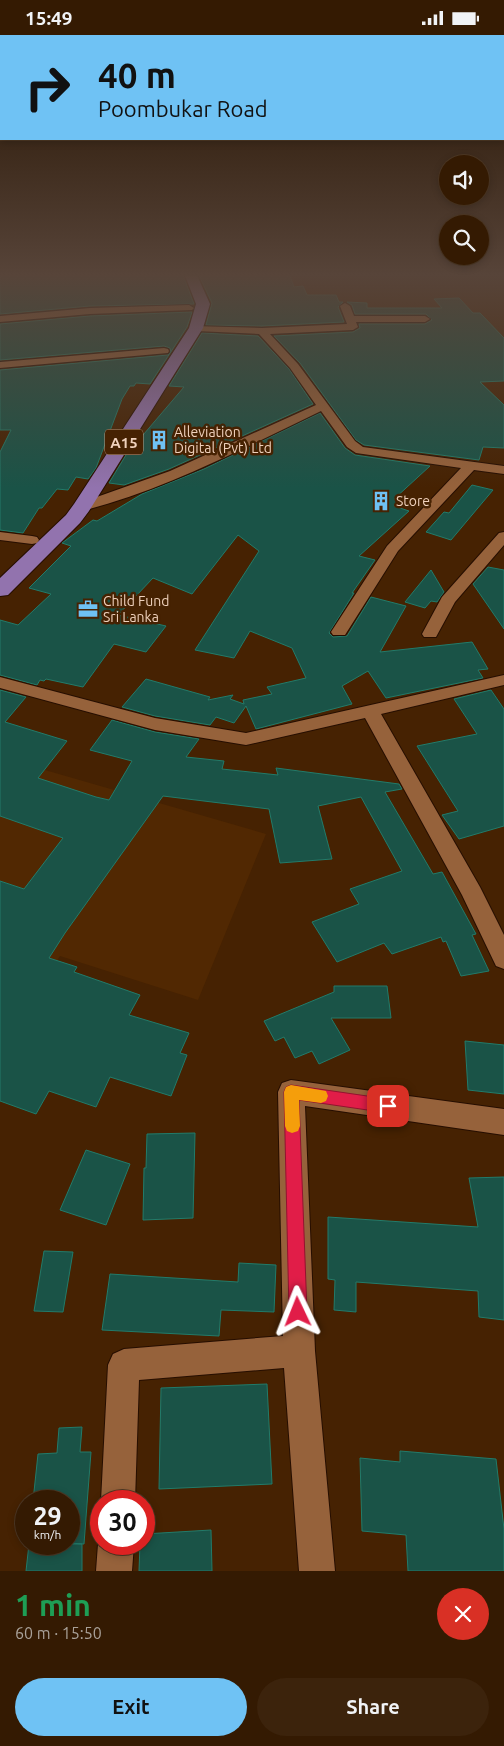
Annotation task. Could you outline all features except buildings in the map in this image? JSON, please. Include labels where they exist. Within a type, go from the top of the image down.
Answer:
[{"type":"highway","name":"A15","points":[[91,464],[168,345]]},
{"type":"highway","name":"A15","points":[[0,590],[73,519],[186,345]]},
{"type":"highway","points":[[0,569],[32,540],[51,518]]},
{"type":"street","points":[[275,345],[294,366],[351,444],[360,450],[469,467],[504,470]]},
{"type":"street","points":[[0,365],[164,351]]},
{"type":"street","points":[[82,507],[111,499],[195,467],[323,406]]},
{"type":"street","points":[[339,632],[392,549],[469,467]]},
{"type":"street","points":[[0,536],[32,540]]},
{"type":"street","points":[[430,634],[448,600],[504,536]]},
{"type":"street","points":[[0,682],[155,723],[246,739],[504,681]]},
{"type":"street","points":[[371,712],[472,893],[504,959]]},
{"type":"street","points":[[317,1571],[299,1351],[291,1092],[504,1122]]},
{"type":"street","points":[[118,1490],[124,1365],[299,1351]]},
{"type":"street","points":[[114,1571],[115,1555]]},
{"type":"shaded area","points":[[0,757],[266,834],[198,1000],[60,956],[0,1046]]},
{"type":"slow traffic","points":[[292,1126],[291,1092],[321,1096]]},
{"type":"place","name":"Alleviation Digital (Pvt) Ltd","points":[[159,440]]},
{"type":"place","name":"Store","points":[[381,501]]},
{"type":"place","name":"Child Fund Sri Lanka","points":[[88,609]]},
{"type":"route","points":[[298,1312],[291,1092],[388,1106]]}]
